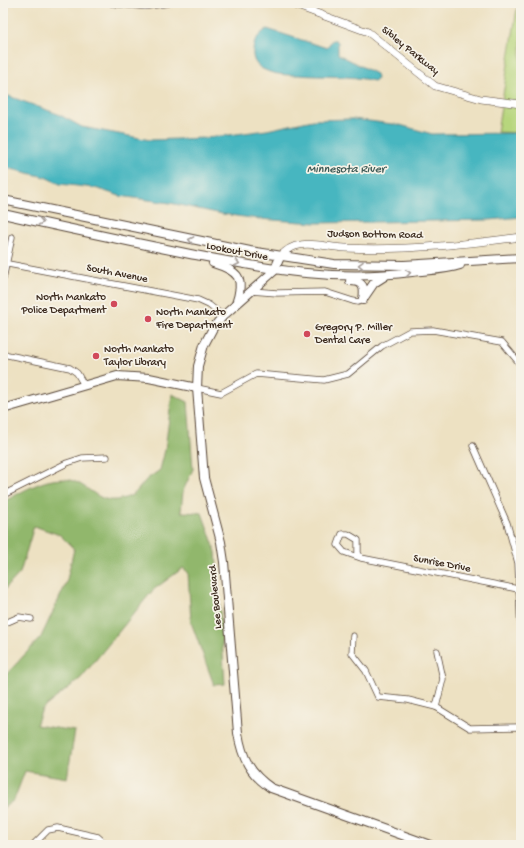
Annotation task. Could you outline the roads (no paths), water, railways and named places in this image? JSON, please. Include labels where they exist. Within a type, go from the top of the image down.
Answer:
[{"type":"main road","name":"Lookout Drive","points":[[3,200],[280,257],[334,264],[364,265],[521,258]]},
{"type":"main road","name":"Lookout Drive","points":[[3,214],[274,271],[300,274],[323,276],[386,276],[456,266],[470,261]]},
{"type":"main road","points":[[166,249],[222,266],[233,271],[241,283],[241,290],[235,305]]},
{"type":"main road","name":"Lee Boulevard","points":[[280,257],[274,271],[223,316],[213,328],[204,345],[198,366],[197,388],[204,478],[221,542],[224,562],[238,733],[244,760],[261,781],[271,788],[430,845]]},
{"type":"main road","points":[[300,274],[323,280],[360,282],[364,291],[363,300]]},
{"type":"main road","points":[[363,300],[374,283],[386,276]]},
{"type":"main road","points":[[3,410],[123,376],[149,378],[197,388]]},
{"type":"street","points":[[113,3],[145,6],[163,3]]},
{"type":"street","name":"Sibley Parkway","points":[[289,3],[368,32],[435,86],[481,99],[521,104]]},
{"type":"street","points":[[3,278],[4,263],[12,237]]},
{"type":"street","name":"Judson Bottom Road","points":[[280,257],[287,248],[296,244],[344,248],[407,249],[521,237]]},
{"type":"street","name":"South Avenue","points":[[4,263],[198,300],[209,304],[223,316]]},
{"type":"street","points":[[251,291],[277,293],[325,292],[353,302],[363,300]]},
{"type":"street","points":[[197,388],[220,393],[256,374],[324,380],[348,374],[382,346],[410,331],[433,330],[502,342],[521,365]]},
{"type":"street","points":[[3,354],[70,368],[77,373],[84,386]]},
{"type":"street","points":[[472,446],[507,524],[520,563],[518,589],[521,637]]},
{"type":"street","points":[[3,495],[67,463],[82,458],[107,457]]},
{"type":"street","name":"Sunrise Drive","points":[[361,558],[358,552],[358,540],[348,534],[342,534],[338,545],[340,549],[361,558],[518,589]]},
{"type":"street","points":[[3,624],[19,617],[31,619]]},
{"type":"street","points":[[353,636],[352,653],[366,670],[378,697],[408,700],[436,707],[470,728],[521,727]]},
{"type":"street","points":[[436,707],[443,679],[437,651]]},
{"type":"street","points":[[33,845],[48,830],[58,828],[98,836],[107,845]]},
{"type":"water","points":[[267,29],[327,48],[332,40],[336,40],[338,42],[338,54],[376,74],[377,79],[374,81],[346,77],[285,75],[265,70],[256,63],[253,57],[253,51],[257,38]]},
{"type":"water","name":"Minnesota River","points":[[3,94],[58,114],[82,127],[150,140],[206,138],[267,130],[313,120],[353,119],[400,125],[432,134],[521,133],[521,217],[489,220],[316,223],[259,219],[222,214],[170,203],[120,196],[95,188],[60,184],[45,177],[3,167]]},
{"type":"place","name":"North Mankato Police Department","points":[[114,304]]},
{"type":"place","name":"North Mankato Fire Department","points":[[148,319]]},
{"type":"place","name":"Gregory P. Miller Dental Care","points":[[307,334]]},
{"type":"place","name":"North Mankato Taylor Library","points":[[96,356]]}]
